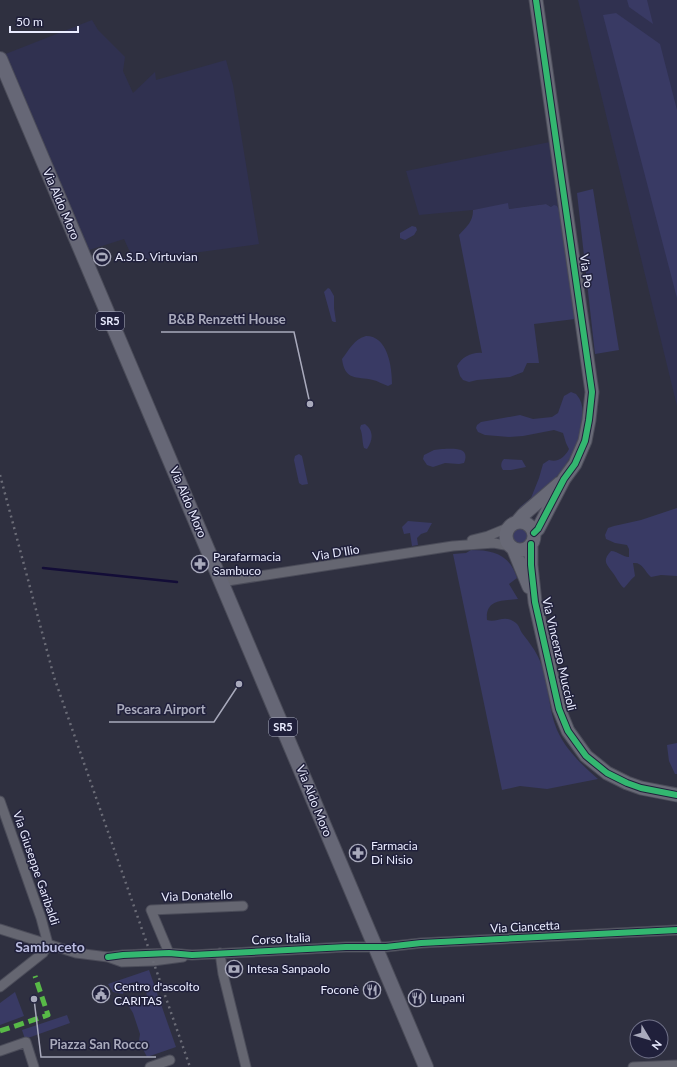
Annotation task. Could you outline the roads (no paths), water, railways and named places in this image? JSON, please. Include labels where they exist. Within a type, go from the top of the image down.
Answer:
[{"type":"main road","name":"Via Aldo Moro","points":[[0,59],[375,947]]},
{"type":"main road","name":"SR5","points":[[375,947],[426,1067]]},
{"type":"street","name":"Via Po","points":[[533,538],[585,441],[590,420],[592,392],[536,0]]},
{"type":"street","name":"Via Po","points":[[513,524],[564,479]]},
{"type":"street","points":[[526,523],[529,525],[533,538],[525,549],[521,550],[512,547],[506,538],[507,530],[513,524],[526,523]]},
{"type":"street","name":"Via D'Ilio","points":[[454,546],[488,536],[513,524]]},
{"type":"street","name":"Via Vincenzo Muccioli","points":[[533,538],[531,565],[535,602],[558,709],[564,724],[576,744],[593,762],[617,778],[641,788],[677,795]]},
{"type":"street","name":"Via D'Ilio","points":[[221,582],[454,546],[486,544],[512,547]]},
{"type":"street","name":"Via Vincenzo Muccioli","points":[[512,547],[535,602]]},
{"type":"street","name":"Via Giuseppe Garibaldi","points":[[0,801],[42,918],[48,944]]},
{"type":"street","name":"Via Donatello","points":[[169,953],[151,910],[243,906]]},
{"type":"street","name":"Corso Italia","points":[[0,929],[76,953],[108,958],[122,962],[175,959],[182,958],[189,954]]},
{"type":"street","name":"Via Ciancetta","points":[[375,947],[414,943],[677,930]]},
{"type":"street","points":[[0,988],[43,953],[48,944]]},
{"type":"street","name":"Corso Italia","points":[[108,958],[123,955],[169,953],[189,954],[375,947]]},
{"type":"street","points":[[220,953],[223,974],[246,1067]]},
{"type":"street","points":[[0,1051],[26,1042],[34,1067]]},
{"type":"street","points":[[150,1067],[170,1060]]},
{"type":"street","points":[[633,1067],[677,1065]]},
{"type":"waterway","points":[[43,568],[177,582]]},
{"type":"railway","points":[[0,475],[54,677],[190,1067]]},
{"type":"place","name":"A.S.D. Virtuvian","points":[[102,257]]},
{"type":"place","name":"B&B Renzetti House","points":[[310,404]]},
{"type":"place","name":"Parafarmacia Sambuco","points":[[200,564]]},
{"type":"place","name":"Pescara Airport","points":[[239,684]]},
{"type":"place","name":"Farmacia Di Nisio","points":[[358,853]]},
{"type":"place","name":"Intesa Sanpaolo","points":[[234,969]]},
{"type":"place","name":"Foconè","points":[[372,990]]},
{"type":"place","name":"Centro d'ascolto CARITAS","points":[[101,994]]},
{"type":"place","name":"Lupanì","points":[[417,998]]},
{"type":"place","name":"Piazza San Rocco","points":[[34,999]]},
{"type":"district","name":"Sambuceto","points":[[50,947]]}]
